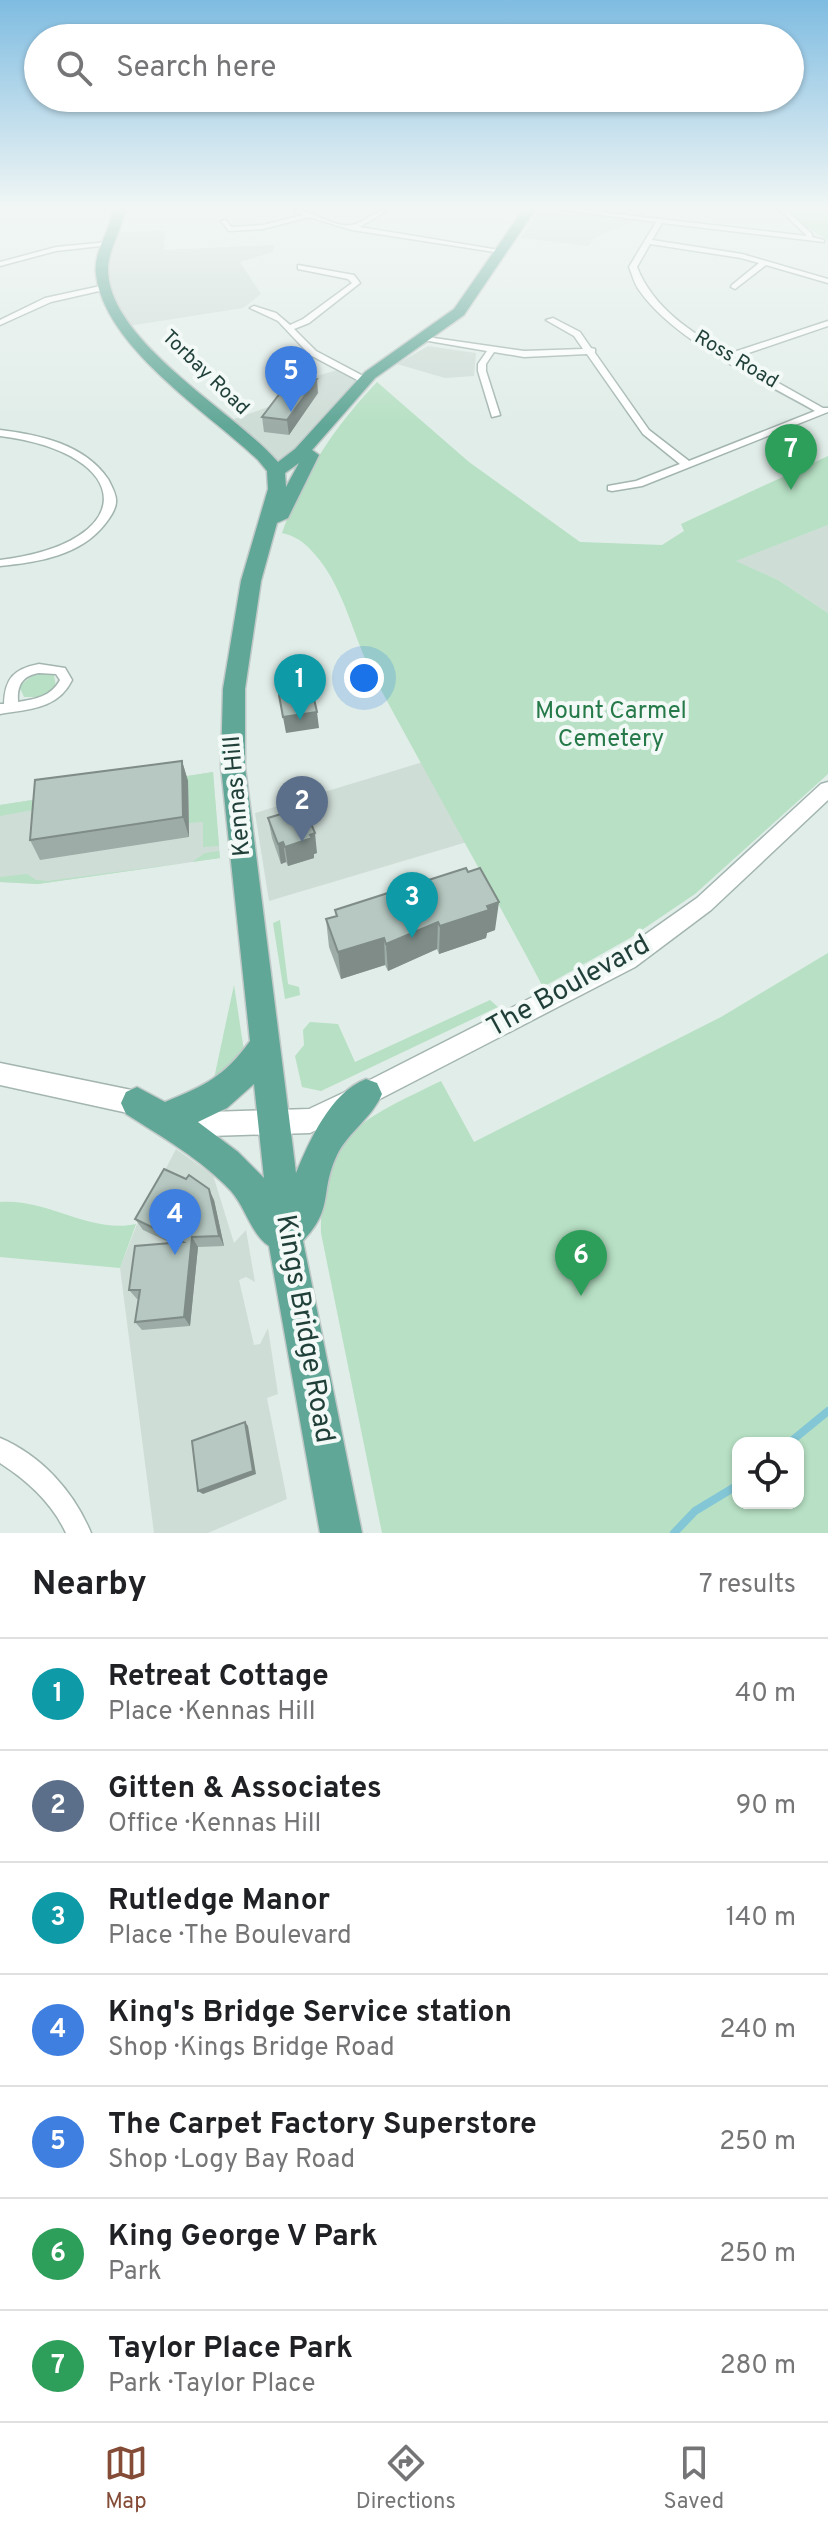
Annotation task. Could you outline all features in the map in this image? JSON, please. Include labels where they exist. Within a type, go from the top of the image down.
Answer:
[{"type":"main road","points":[[104,282],[105,287]]},
{"type":"main road","points":[[276,471],[292,470],[364,380],[459,312],[480,282]]},
{"type":"main road","name":"Torbay Road","points":[[105,287],[128,326],[172,376],[257,449],[276,471]]},
{"type":"main road","points":[[257,449],[285,454],[313,444]]},
{"type":"main road","points":[[267,532],[284,511],[313,444]]},
{"type":"main road","name":"Kennas Hill","points":[[274,1124],[232,748],[234,689],[243,629],[251,581],[277,489],[276,471]]},
{"type":"main road","points":[[174,1114],[209,1103],[231,1088],[266,1044]]},
{"type":"main road","points":[[137,1103],[197,1139],[226,1163],[253,1190],[271,1229],[285,1236],[308,1211],[309,1183],[326,1141],[366,1094]]},
{"type":"main road","name":"Kings Bridge Road","points":[[274,1124],[285,1236],[341,1533]]},
{"type":"street","points":[[292,327],[306,321],[355,282]]},
{"type":"street","name":"Ross Road","points":[[638,282],[641,291],[674,323],[825,410]]},
{"type":"street","points":[[735,287],[742,282]]},
{"type":"street","points":[[0,323],[48,300],[105,287]]},
{"type":"street","points":[[254,308],[273,313],[292,327],[316,354],[364,380]]},
{"type":"street","points":[[550,320],[566,325],[592,351],[646,432],[687,464]]},
{"type":"street","points":[[730,356],[828,323]]},
{"type":"street","points":[[423,338],[539,355],[592,351]]},
{"type":"street","points":[[492,349],[482,369],[495,415]]},
{"type":"street","points":[[612,488],[638,484],[825,410]]},
{"type":"street","points":[[0,433],[55,444],[85,460],[106,481],[111,502],[100,526],[75,544],[39,558],[0,563]]},
{"type":"street","name":"The Boulevard","points":[[0,1074],[137,1103],[210,1124],[310,1121],[627,960],[704,904],[828,789]]},
{"type":"street","points":[[0,1450],[36,1472],[69,1509],[79,1533]]},
{"type":"shaded area","points":[[104,282],[253,282],[261,294],[243,308],[128,326]]},
{"type":"shaded area","points":[[428,346],[476,353],[474,376],[445,378],[397,364]]},
{"type":"shaded area","points":[[341,369],[364,380],[319,434],[319,442],[311,455],[292,470],[276,471],[223,423],[285,401],[278,387]]},
{"type":"shaded area","points":[[828,525],[828,613],[778,580],[735,561]]},
{"type":"shaded area","points":[[423,762],[467,842],[269,901],[255,813]]},
{"type":"shaded area","points":[[213,772],[220,858],[38,884],[0,882],[0,805]]},
{"type":"shaded area","points":[[176,1149],[213,1175],[234,1243],[246,1230],[255,1282],[246,1277],[239,1280],[254,1345],[260,1344],[268,1328],[278,1394],[267,1398],[287,1499],[208,1533],[154,1533],[120,1268],[137,1224]]},
{"type":"green space","name":"Mount Carmel Cemetery","points":[[377,382],[469,462],[580,542],[662,545],[684,531],[681,524],[828,456],[828,525],[736,561],[778,580],[828,613],[828,774],[695,894],[630,938],[543,987],[374,677],[331,577],[305,544],[282,533],[309,472],[347,416]]},
{"type":"green space","points":[[36,673],[54,675],[56,687],[42,697],[24,697],[19,686]]},
{"type":"green space","points":[[213,772],[219,846],[203,847],[203,822],[189,823],[188,782],[0,816],[0,805]]},
{"type":"green space","points":[[219,851],[220,858],[192,862],[205,853]]},
{"type":"green space","points":[[192,862],[38,884],[0,882],[0,877],[27,874],[36,880],[48,881]]},
{"type":"green space","points":[[280,920],[288,984],[299,987],[300,995],[285,999],[273,923]]},
{"type":"green space","points":[[828,953],[828,1533],[382,1533],[321,1233],[328,1173],[338,1151],[351,1134],[368,1120],[441,1081],[474,1142],[721,1017]]},
{"type":"green space","points":[[234,985],[244,1051],[212,1088]]},
{"type":"green space","points":[[490,1000],[498,1007],[321,1091],[302,1087],[295,1056],[304,1045],[303,1030],[310,1022],[338,1024],[355,1062]]},
{"type":"green space","points":[[0,1202],[35,1205],[102,1224],[136,1224],[120,1268],[0,1257]]},
{"type":"building","points":[[293,376],[317,379],[287,420],[262,417]]},
{"type":"building","points":[[312,690],[317,712],[283,717],[279,695]]},
{"type":"building","points":[[182,761],[183,817],[30,840],[35,780]]},
{"type":"building","points":[[304,807],[315,833],[310,835],[312,838],[285,847],[283,842],[278,844],[268,818]]},
{"type":"building","points":[[466,868],[468,872],[480,868],[499,902],[487,906],[489,910],[440,926],[438,922],[386,944],[384,938],[338,952],[326,919],[337,916],[335,910]]},
{"type":"building","points":[[164,1169],[186,1179],[189,1175],[209,1189],[219,1236],[192,1237],[184,1317],[135,1322],[140,1290],[129,1290],[135,1246],[183,1242],[135,1219]]},
{"type":"building","points":[[245,1422],[253,1471],[198,1491],[192,1441]]},
{"type":"waterway","points":[[796,1437],[828,1411]]},
{"type":"waterway","points":[[674,1533],[695,1511],[732,1489]]},
{"type":"place","name":"The Carpet Factory Superstore","points":[[291,412]]},
{"type":"place","name":"Taylor Place Park","points":[[791,490]]},
{"type":"place","name":"Retreat Cottage","points":[[300,720]]},
{"type":"place","name":"Gitten & Associates","points":[[302,842]]},
{"type":"place","name":"Rutledge Manor","points":[[412,938]]},
{"type":"place","name":"King's Bridge Service station","points":[[175,1255]]},
{"type":"place","name":"King George V Park","points":[[581,1296]]}]
